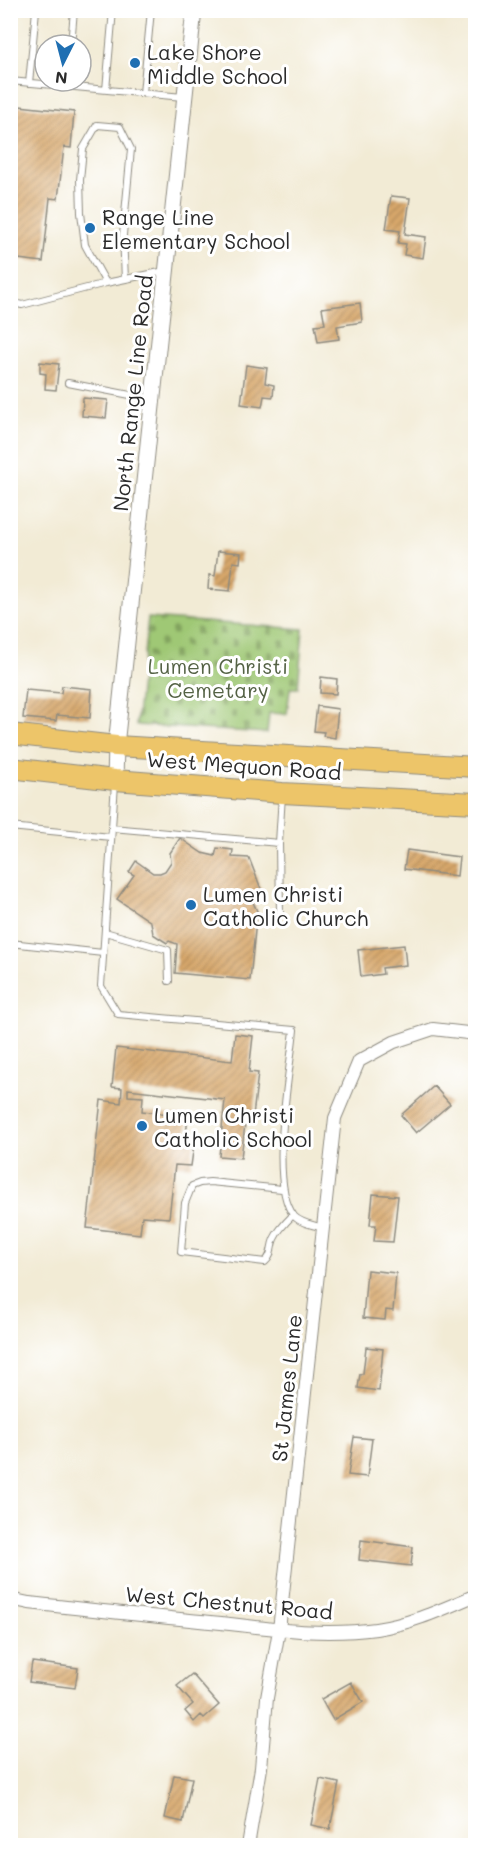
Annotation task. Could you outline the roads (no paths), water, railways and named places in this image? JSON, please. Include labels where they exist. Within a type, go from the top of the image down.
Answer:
[{"type":"main road","name":"West Mequon Road","points":[[10,734],[116,746],[476,767]]},
{"type":"main road","name":"West Mequon Road","points":[[10,768],[115,780],[282,793],[476,803]]},
{"type":"street","name":"North Range Line Road","points":[[115,780],[116,746],[194,10]]},
{"type":"street","name":"St James Lane","points":[[248,1845],[261,1768],[267,1698],[279,1630],[334,1118],[359,1061],[394,1042],[434,1029],[476,1034]]},
{"type":"street","name":"West Chestnut Road","points":[[10,1599],[279,1630],[316,1632],[375,1629],[404,1623],[476,1595]]},
{"type":"lane","points":[[29,83],[36,10]]},
{"type":"lane","points":[[72,33],[74,10]]},
{"type":"lane","points":[[106,90],[113,10]]},
{"type":"lane","points":[[143,93],[151,10]]},
{"type":"lane","points":[[10,81],[33,83]]},
{"type":"lane","points":[[93,88],[185,97]]},
{"type":"lane","points":[[106,283],[85,245],[81,213],[83,149],[97,124],[120,128],[130,149],[123,235],[125,279]]},
{"type":"lane","points":[[10,302],[22,305],[106,283],[166,271]]},
{"type":"lane","points":[[68,383],[152,399]]},
{"type":"lane","points":[[115,780],[101,986],[118,1014],[294,1030],[281,1154],[282,1189],[293,1215],[298,1220],[323,1228]]},
{"type":"lane","points":[[280,914],[279,843],[282,793]]},
{"type":"lane","points":[[10,827],[111,837]]},
{"type":"lane","points":[[112,828],[279,843]]},
{"type":"lane","points":[[105,932],[168,950],[169,981]]},
{"type":"lane","points":[[10,943],[104,953]]},
{"type":"lane","points":[[282,1189],[210,1182],[192,1186],[185,1203],[181,1252],[265,1262],[271,1257],[273,1240],[281,1227],[293,1215]]},
{"type":"place","name":"Lake Shore Middle School","points":[[135,63]]},
{"type":"place","name":"Range Line Elementary School","points":[[90,228]]},
{"type":"place","name":"Lumen Christi Catholic Church","points":[[191,905]]},
{"type":"place","name":"Lumen Christi Catholic School","points":[[142,1126]]},
{"type":"park label","name":"Lumen Christi Cemetary","points":[[218,677]]}]
